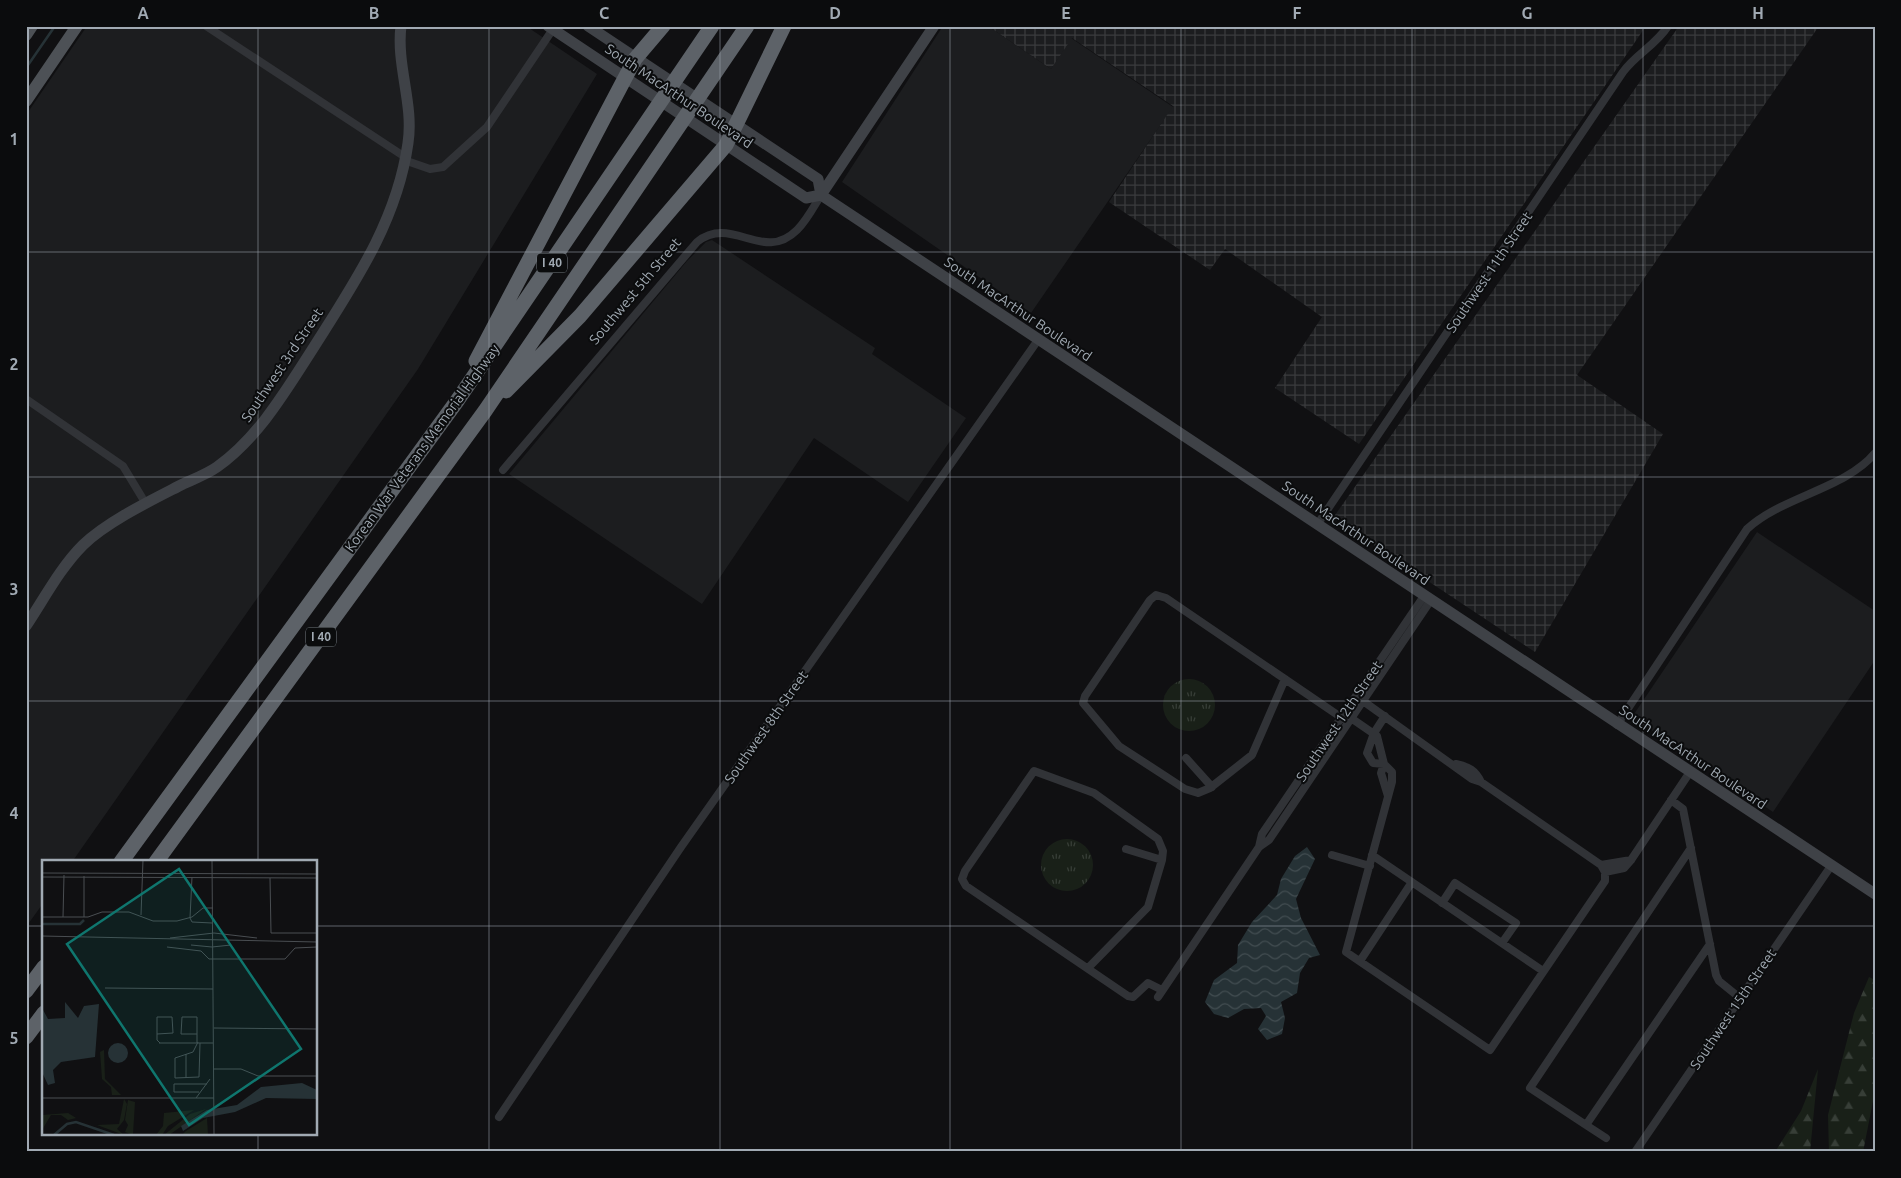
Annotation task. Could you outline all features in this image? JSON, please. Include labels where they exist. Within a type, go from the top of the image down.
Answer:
[{"type":"highway","points":[[457,401],[487,338],[515,290],[635,59],[664,26]]},
{"type":"highway","name":"Korean War Veterans Memorial Highway","points":[[122,860],[457,401],[712,26]]},
{"type":"highway","name":"Korean War Veterans Memorial Highway","points":[[157,860],[485,411],[747,26]]},
{"type":"highway","points":[[485,411],[535,364],[580,316],[726,145],[784,26]]},
{"type":"highway","points":[[26,991],[42,970]]},
{"type":"highway","points":[[26,1037],[42,1016]]},
{"type":"main road","points":[[26,34],[32,26]]},
{"type":"main road","points":[[26,101],[77,26]]},
{"type":"main road","name":"Southwest 3rd Street","points":[[26,626],[83,546],[103,530],[146,504],[215,468],[245,445],[292,382],[364,268],[392,210],[405,159],[410,122],[402,53],[402,26]]},
{"type":"main road","name":"South MacArthur Boulevard","points":[[588,26],[818,179],[821,195]]},
{"type":"main road","name":"Southwest 5th Street","points":[[821,195],[934,26]]},
{"type":"main road","name":"South MacArthur Boulevard","points":[[551,28],[806,198],[821,195],[1830,866],[1875,894]]},
{"type":"street","points":[[206,26],[405,159],[430,169],[442,167],[487,127],[551,28]]},
{"type":"street","name":"Southwest 11th Street","points":[[1318,525],[1630,62],[1660,38],[1668,26]]},
{"type":"street","name":"Southwest 5th Street","points":[[503,470],[702,237],[724,232],[766,244],[783,240],[797,230],[821,195]]},
{"type":"street","name":"Southwest 8th Street","points":[[499,1117],[681,847],[1038,340]]},
{"type":"street","points":[[26,399],[123,466],[146,504]]},
{"type":"street","points":[[1617,724],[1747,529],[1762,515],[1852,473],[1866,463],[1875,453]]},
{"type":"street","points":[[1285,679],[1252,755],[1205,792],[1191,793],[1119,746],[1085,708],[1085,696],[1090,688],[1150,600],[1156,595],[1166,598],[1285,679],[1346,718],[1374,733],[1377,736],[1384,764],[1381,773],[1388,796],[1346,952],[1490,1050],[1605,881],[1603,869],[1481,782],[1476,772],[1468,766],[1454,764],[1363,701]]},
{"type":"street","name":"Southwest 12th Street","points":[[1346,718],[1363,701],[1427,598]]},
{"type":"street","name":"Southwest 12th Street","points":[[1088,968],[1128,996],[1133,997],[1148,983],[1160,993],[1259,848],[1262,834],[1346,718],[1427,598]]},
{"type":"street","points":[[1384,764],[1373,763],[1367,753],[1374,733],[1385,716]]},
{"type":"street","points":[[1186,758],[1212,787]]},
{"type":"street","points":[[1034,771],[1094,794],[1158,839],[1163,851],[1148,907],[1088,968],[966,886],[962,879],[965,871],[1034,771]]},
{"type":"street","points":[[1603,869],[1631,860],[1690,772]]},
{"type":"street","points":[[1671,800],[1683,809],[1718,981],[1740,998]]},
{"type":"street","points":[[1126,848],[1162,860]]},
{"type":"street","points":[[1606,1138],[1530,1088],[1690,848]]},
{"type":"street","points":[[1332,855],[1370,866]]},
{"type":"street","points":[[1372,855],[1543,972]]},
{"type":"street","name":"Southwest 15th Street","points":[[1635,1152],[1830,866]]},
{"type":"street","points":[[1360,962],[1412,882]]},
{"type":"street","points":[[1442,903],[1455,883],[1516,923],[1502,943]]},
{"type":"street","points":[[1586,1125],[1710,944]]},
{"type":"shaded area","points":[[87,26],[526,26],[597,74],[418,369],[73,860],[42,860],[42,905],[26,927],[26,115]]},
{"type":"shaded area","points":[[943,26],[988,26],[1051,69],[1071,38],[1173,107],[1031,313],[842,182]]},
{"type":"shaded area","points":[[988,26],[1646,26],[1359,444],[1275,388],[1322,317],[1225,249],[1210,270],[1109,202],[1173,106],[1072,38],[1051,69]]},
{"type":"shaded area","points":[[1679,26],[1819,26],[1577,375],[1663,434],[1535,652],[1333,518]]},
{"type":"shaded area","points":[[712,240],[875,348],[872,354],[966,418],[908,502],[814,438],[702,604],[509,474],[687,261],[706,242]]},
{"type":"shaded area","points":[[1757,532],[1875,611],[1875,660],[1773,812],[1632,717]]},
{"type":"green space","points":[[1184,679],[1194,679],[1203,683],[1211,691],[1215,705],[1211,719],[1203,727],[1194,731],[1184,731],[1175,727],[1167,719],[1163,710],[1163,700],[1167,691],[1175,683]]},
{"type":"green space","points":[[1067,839],[1081,843],[1089,851],[1093,865],[1089,879],[1081,887],[1067,891],[1053,887],[1045,879],[1041,865],[1045,851],[1053,843]]},
{"type":"green space","points":[[1869,977],[1875,980],[1874,1096],[1863,1152],[1829,1152],[1828,1115],[1854,1013]]},
{"type":"green space","points":[[1818,1069],[1810,1152],[1775,1152],[1801,1111]]},
{"type":"water","points":[[1307,847],[1315,859],[1296,899],[1301,918],[1320,955],[1309,958],[1300,973],[1297,993],[1281,1002],[1285,1018],[1282,1034],[1267,1040],[1258,1029],[1266,1016],[1261,1008],[1244,1009],[1228,1018],[1214,1014],[1205,1002],[1214,980],[1237,963],[1238,945],[1252,922],[1277,895],[1281,879],[1295,856]]},
{"type":"waterway","points":[[26,68],[55,26]]}]
